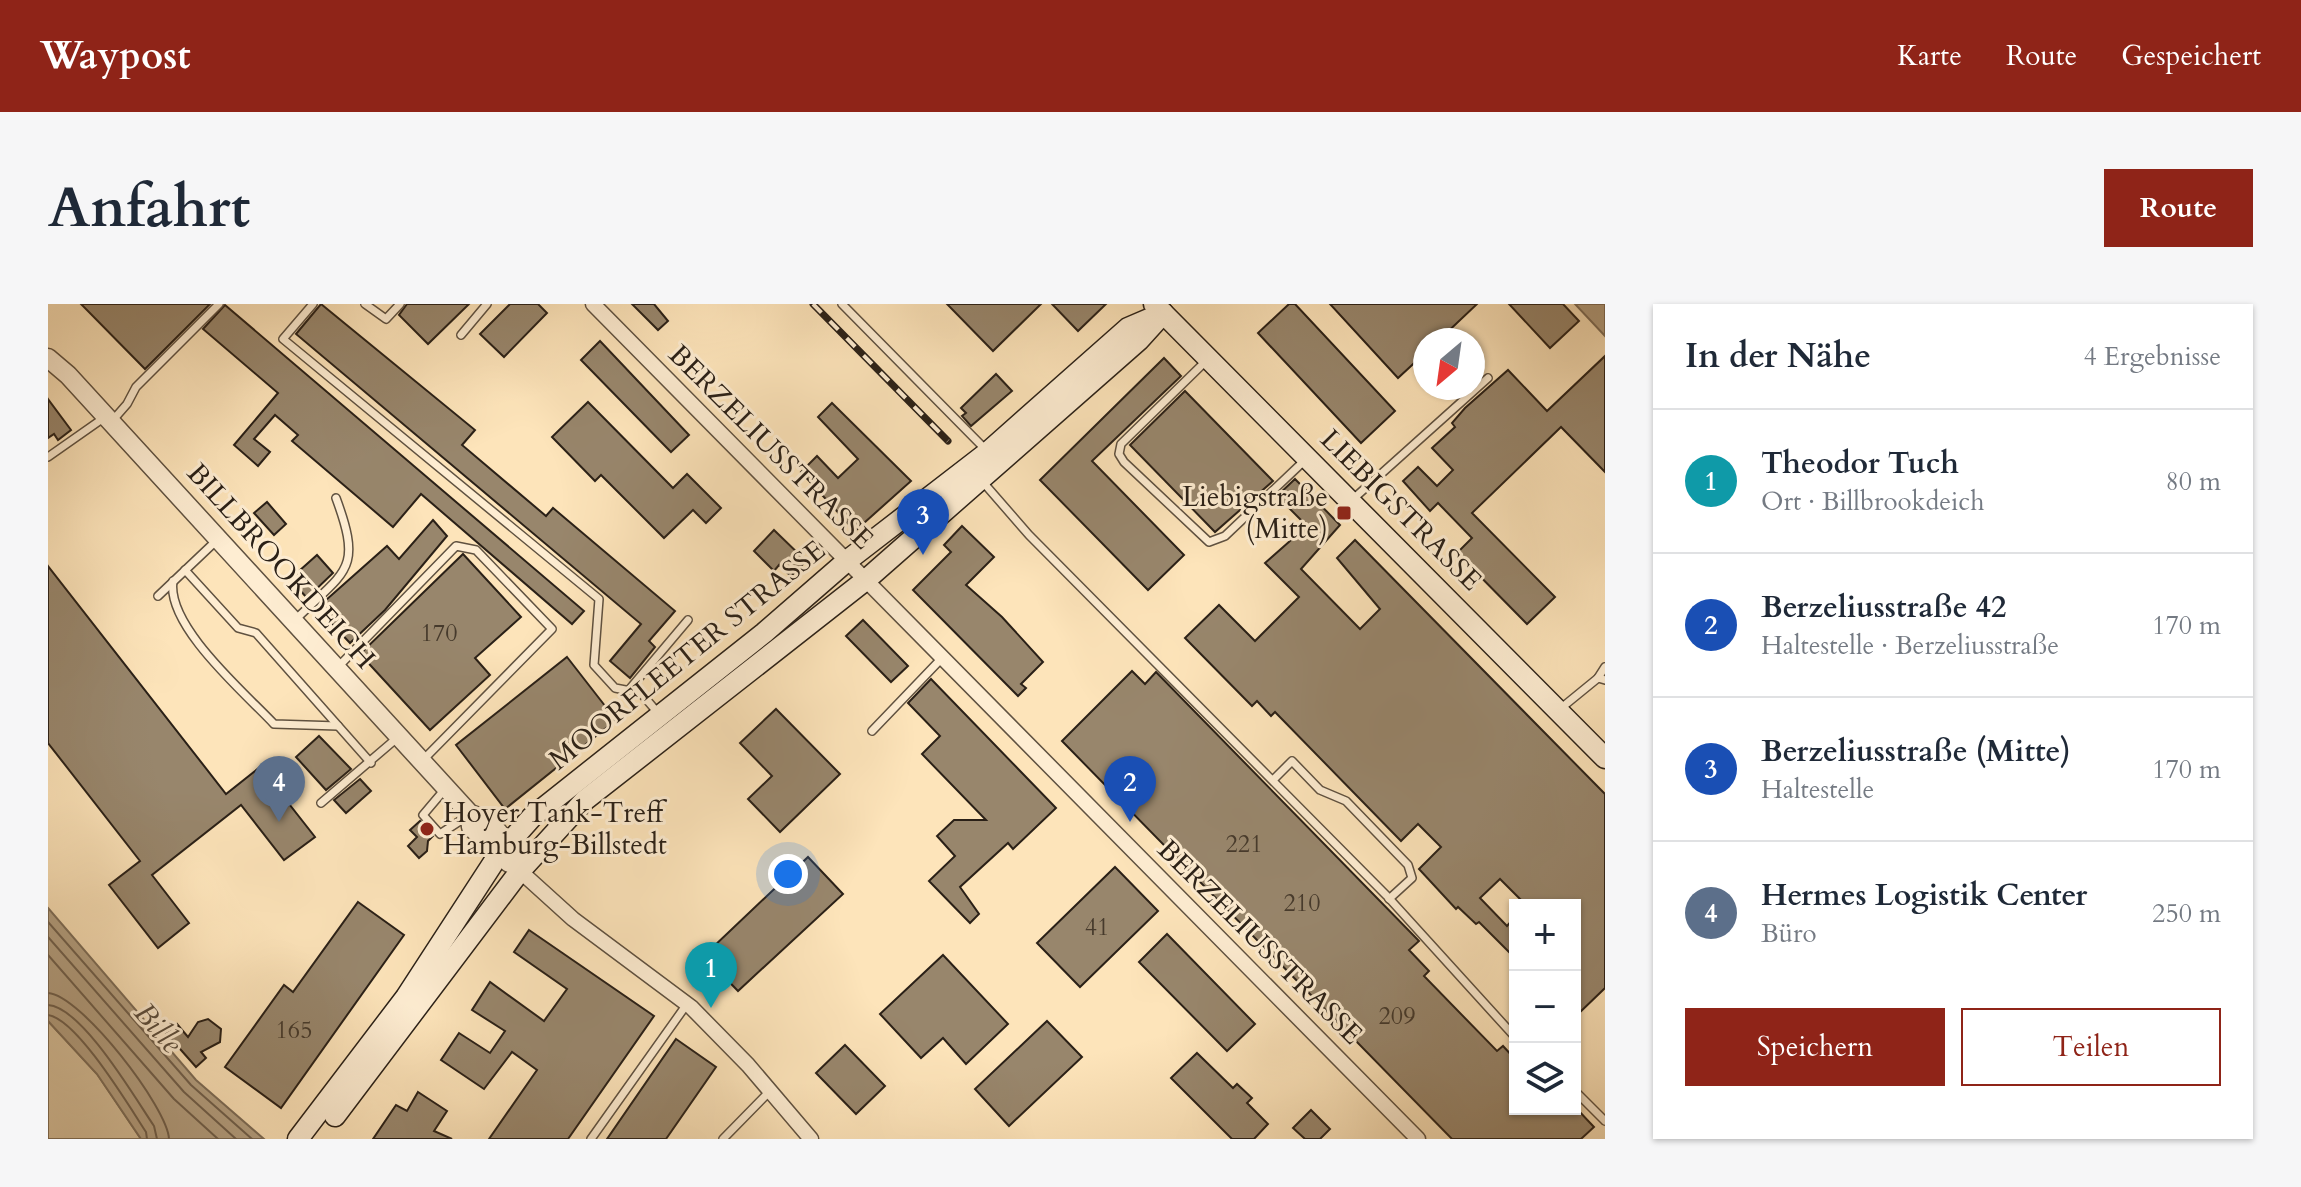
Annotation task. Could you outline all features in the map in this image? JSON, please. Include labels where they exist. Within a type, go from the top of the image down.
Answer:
[{"type":"main road","name":"MOORFLEETER STRASSE","points":[[326,1116],[520,871],[612,775],[867,579],[1128,328],[1163,307]]},
{"type":"main road","name":"LIEBIGSTRASSE","points":[[1163,307],[1209,358],[1604,756]]},
{"type":"main road","name":"MOORFLEETER STRASSE","points":[[326,1116],[503,848],[532,817],[764,633],[848,560],[975,473]]},
{"type":"main road","points":[[298,1139],[326,1116]]},
{"type":"main road","points":[[316,1139],[326,1116]]},
{"type":"street","name":"BERZELIUSSTRASSE","points":[[593,304],[1418,1139]]},
{"type":"street","name":"BILLBROOKDEICH","points":[[48,358],[108,419],[446,787],[470,814],[471,827],[503,848],[520,871],[580,925],[687,1004],[811,1139]]},
{"type":"lane","points":[[48,457],[127,404],[136,387],[219,304]]},
{"type":"lane","points":[[313,304],[283,339],[599,599],[594,665],[615,688],[641,693],[659,715]]},
{"type":"lane","points":[[365,304],[386,319],[400,304]]},
{"type":"lane","points":[[461,335],[487,304]]},
{"type":"lane","points":[[842,304],[993,458]]},
{"type":"lane","points":[[1209,358],[1121,444],[1119,454],[1124,462],[1209,542],[1225,536],[1308,456]]},
{"type":"lane","points":[[1352,500],[1488,378]]},
{"type":"lane","points":[[975,473],[1058,565],[1389,899],[1509,1030]]},
{"type":"lane","points":[[294,621],[340,578],[351,554],[348,530],[336,498]]},
{"type":"lane","points":[[158,596],[218,539]]},
{"type":"lane","points":[[337,669],[456,546],[476,550],[552,629],[422,761]]},
{"type":"lane","points":[[185,570],[238,628],[256,633],[371,763]]},
{"type":"lane","points":[[173,581],[174,601],[189,631],[274,724],[338,726]]},
{"type":"lane","points":[[628,691],[688,620]]},
{"type":"lane","points":[[872,731],[944,657]]},
{"type":"lane","points":[[1558,711],[1601,679],[1605,667]]},
{"type":"lane","points":[[321,803],[399,737]]},
{"type":"lane","points":[[1273,780],[1292,761],[1320,790],[1346,801],[1408,865],[1412,878],[1389,899]]},
{"type":"lane","points":[[446,787],[423,815],[440,834],[470,814]]},
{"type":"lane","points":[[591,1139],[687,1004]]},
{"type":"lane","points":[[723,1139],[770,1091]]},
{"type":"lane","points":[[1581,1097],[1605,1121]]},
{"type":"shaded area","points":[[48,1021],[97,1074],[141,1139],[48,1139]]},
{"type":"water","points":[[1575,304],[1605,304],[1605,336]]},
{"type":"water","points":[[48,908],[196,1080],[264,1139],[141,1139],[97,1074],[48,1021]]},
{"type":"building","points":[[81,304],[210,304],[145,369]]},
{"type":"building","points":[[321,304],[475,430],[462,445],[546,516],[553,508],[675,611],[649,641],[655,647],[630,678],[610,661],[641,624],[296,334]]},
{"type":"building","points":[[407,304],[469,304],[428,344],[399,315]]},
{"type":"building","points":[[510,304],[538,304],[547,313],[504,357],[480,334]]},
{"type":"building","points":[[632,304],[654,304],[668,321],[658,330]]},
{"type":"building","points":[[947,304],[1041,304],[993,351]]},
{"type":"building","points":[[1052,304],[1106,304],[1078,331]]},
{"type":"building","points":[[1289,304],[1295,304],[1395,411],[1361,443],[1258,333]]},
{"type":"building","points":[[1330,304],[1477,304],[1452,328],[1413,328],[1413,364],[1398,378]]},
{"type":"building","points":[[1509,304],[1563,304],[1579,321],[1550,348]]},
{"type":"building","points":[[225,305],[584,611],[572,624],[421,494],[393,527],[292,441],[298,435],[275,415],[254,439],[270,452],[258,466],[234,445],[278,393],[203,329]]},
{"type":"building","points":[[600,341],[689,435],[671,452],[581,360]]},
{"type":"building","points":[[1605,356],[1605,472],[1561,427],[1472,513],[1555,597],[1527,624],[1457,553],[1472,538],[1438,503],[1430,511],[1403,481],[1418,467],[1437,486],[1453,470],[1432,448],[1455,427],[1452,423],[1465,408],[1474,400],[1485,400],[1485,390],[1508,370],[1547,411]]},
{"type":"building","points":[[1164,358],[1181,376],[1092,461],[1184,555],[1148,590],[1040,480]]},
{"type":"building","points":[[996,374],[1012,391],[971,426],[962,416],[966,413],[961,408]]},
{"type":"building","points":[[1185,391],[1273,481],[1215,532],[1130,445]]},
{"type":"building","points":[[48,399],[71,430],[58,440],[54,434],[48,438]]},
{"type":"building","points":[[588,402],[673,488],[687,474],[721,508],[706,523],[693,510],[664,538],[601,475],[595,481],[552,437]]},
{"type":"building","points":[[832,403],[911,481],[855,531],[801,472],[817,456],[838,478],[858,459],[818,417]]},
{"type":"building","points":[[1295,479],[1340,525],[1301,569],[1360,629],[1380,609],[1337,558],[1355,540],[1605,794],[1605,988],[1581,1011],[1581,899],[1520,899],[1500,879],[1480,898],[1507,926],[1509,924],[1509,952],[1479,922],[1476,924],[1458,907],[1456,909],[1419,869],[1441,847],[1418,824],[1401,841],[1275,712],[1271,716],[1257,701],[1252,706],[1185,638],[1219,605],[1255,641],[1299,597],[1265,563],[1307,526],[1277,496]]},
{"type":"building","points":[[267,502],[286,524],[274,535],[254,513]]},
{"type":"building","points":[[433,520],[447,536],[385,610],[350,643],[317,608],[387,546],[399,559]]},
{"type":"building","points":[[962,526],[994,557],[966,585],[1002,617],[1043,662],[1021,684],[1026,688],[1018,696],[913,590],[951,552],[944,545]]},
{"type":"building","points":[[774,530],[806,561],[791,576],[779,565],[774,571],[754,551]]},
{"type":"building","points":[[463,554],[521,617],[475,658],[490,675],[430,730],[360,654]]},
{"type":"building","points":[[317,555],[333,573],[307,598],[290,579]]},
{"type":"building","points":[[48,566],[226,794],[260,767],[315,837],[284,860],[241,805],[152,875],[189,923],[158,948],[109,885],[140,861],[48,743]]},
{"type":"building","points":[[863,620],[908,666],[891,682],[846,636]]},
{"type":"building","points":[[567,657],[616,720],[505,809],[456,745]]},
{"type":"building","points":[[1132,671],[1145,684],[1156,672],[1419,941],[1409,950],[1429,971],[1424,976],[1497,1051],[1503,1046],[1509,1052],[1509,1115],[1581,1113],[1594,1127],[1581,1139],[1452,1139],[1062,741]]},
{"type":"building","points":[[931,679],[1056,808],[1013,849],[1008,843],[960,887],[979,914],[970,923],[929,881],[955,856],[937,836],[954,820],[986,820],[922,754],[940,736],[908,703]]},
{"type":"building","points":[[776,709],[840,774],[780,832],[748,799],[772,776],[740,743]]},
{"type":"building","points":[[319,736],[351,769],[326,790],[296,757]]},
{"type":"building","points":[[360,779],[371,791],[346,813],[334,800]]},
{"type":"building","points":[[420,821],[433,836],[428,841],[427,851],[419,858],[408,846],[417,837],[410,830]]},
{"type":"building","points":[[808,857],[843,894],[738,991],[707,959],[715,951],[712,948]]},
{"type":"building","points":[[1115,867],[1158,911],[1080,987],[1037,943]]},
{"type":"building","points":[[358,902],[404,935],[281,1108],[225,1067],[284,985],[293,992]]},
{"type":"building","points":[[529,930],[654,1016],[568,1139],[489,1139],[537,1070],[512,1052],[484,1089],[441,1060],[459,1033],[490,1053],[505,1031],[472,1010],[490,982],[544,1021],[567,989],[514,952]]},
{"type":"building","points":[[1167,934],[1255,1024],[1227,1051],[1139,962]]},
{"type":"building","points":[[943,955],[1008,1024],[966,1064],[943,1038],[921,1058],[880,1014]]},
{"type":"building","points":[[208,1019],[221,1029],[220,1042],[201,1052],[206,1058],[196,1067],[166,1033],[177,1024],[188,1037],[198,1022]]},
{"type":"building","points":[[1047,1021],[1082,1057],[1009,1126],[975,1089]]},
{"type":"building","points":[[676,1039],[716,1067],[666,1139],[607,1139]]},
{"type":"building","points":[[845,1045],[885,1086],[856,1114],[816,1073]]},
{"type":"building","points":[[1197,1053],[1233,1088],[1237,1084],[1252,1098],[1247,1103],[1268,1124],[1254,1139],[1232,1139],[1171,1078]]},
{"type":"building","points":[[418,1092],[447,1111],[434,1131],[452,1139],[373,1139],[396,1105],[407,1111]]},
{"type":"building","points":[[1311,1110],[1330,1129],[1320,1139],[1305,1139],[1293,1128]]},
{"type":"railway","points":[[813,304],[948,441]]},
{"type":"place","name":"Liebigstraße (Mitte)","points":[[1344,513]]},
{"type":"place","name":"Berzeliusstraße (Mitte)","points":[[923,555]]},
{"type":"place","name":"Hermes Logistik Center","points":[[279,822]]},
{"type":"place","name":"Berzeliusstraße 42","points":[[1130,822]]},
{"type":"place","name":"Hoyer Tank-Treff Hamburg-Billstedt","points":[[427,829]]},
{"type":"place","name":"Theodor Tuch","points":[[711,1008]]},
{"type":"water label","name":"Bille","points":[[158,1028]]}]
